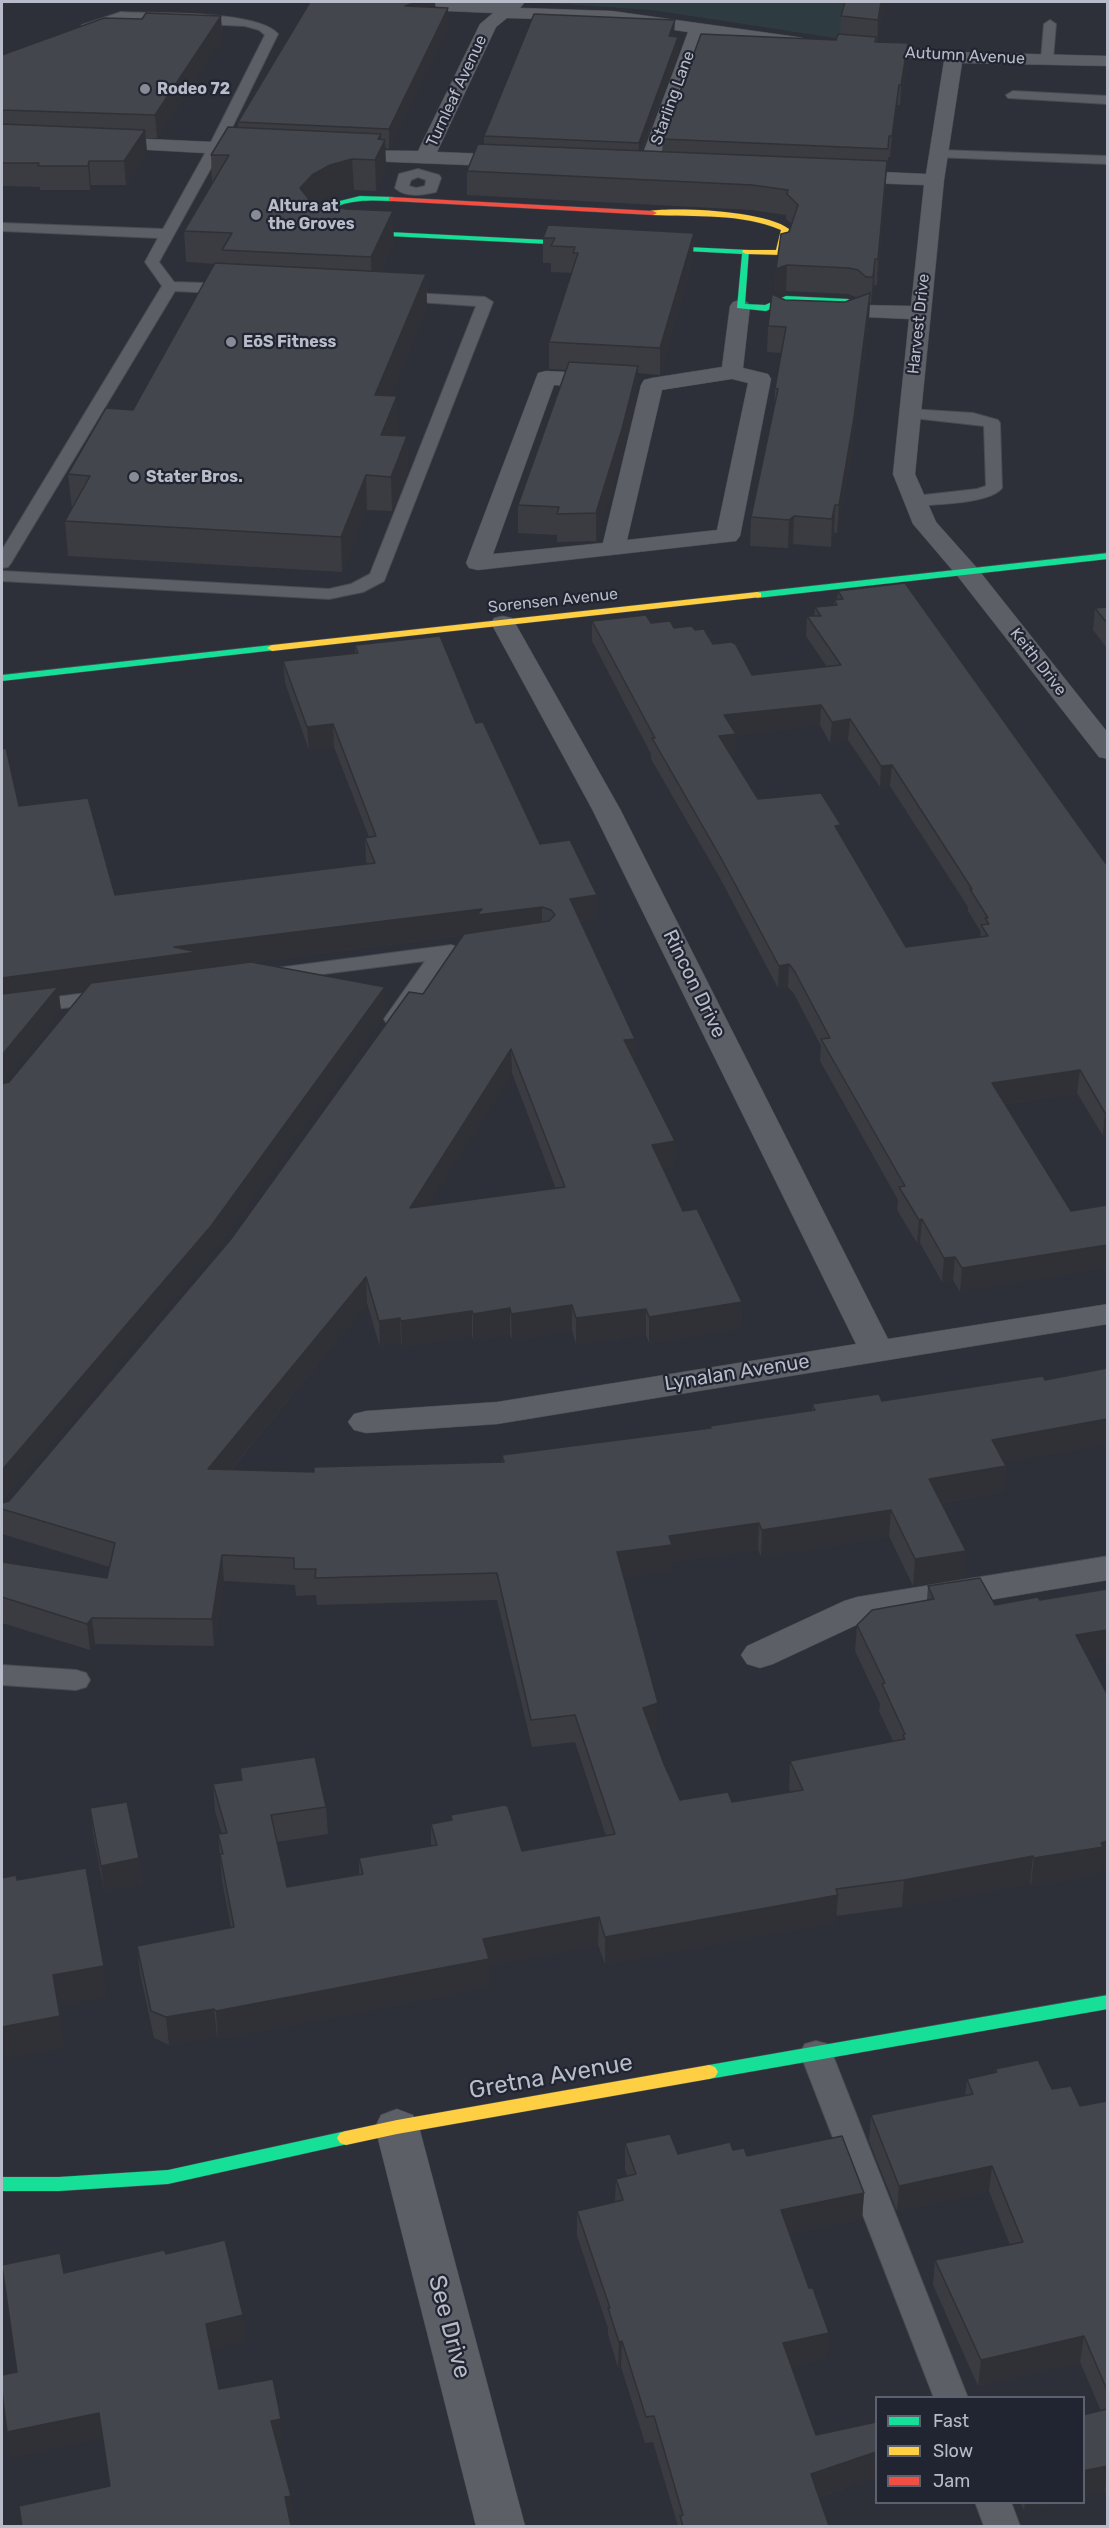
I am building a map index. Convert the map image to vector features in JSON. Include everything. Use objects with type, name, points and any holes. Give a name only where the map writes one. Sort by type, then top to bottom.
[{"type":"street","points":[[354,2],[509,7],[612,16],[818,44]]},
{"type":"street","name":"Turnleaf Avenue","points":[[422,166],[489,24],[509,7]]},
{"type":"street","name":"Starling Lane","points":[[648,167],[698,28]]},
{"type":"street","name":"Autumn Avenue","points":[[841,47],[954,57],[1107,61]]},
{"type":"street","name":"Harvest Drive","points":[[954,57],[934,180],[904,474],[925,524],[968,573]]},
{"type":"street","points":[[81,142],[274,151]]},
{"type":"street","points":[[320,153],[422,166],[531,162]]},
{"type":"street","points":[[624,166],[672,168]]},
{"type":"street","points":[[827,175],[934,180]]},
{"type":"street","points":[[606,245],[348,232],[320,227],[314,219],[320,209],[331,202],[416,196],[752,218],[772,222],[785,229],[779,253],[629,246]]},
{"type":"street","points":[[732,372],[746,252]]},
{"type":"street","points":[[740,306],[766,308],[784,318],[808,309],[844,320],[861,311],[920,313]]},
{"type":"street","points":[[732,372],[760,379],[728,536],[478,563],[546,378],[652,384],[732,372]]},
{"type":"street","points":[[613,549],[652,384]]},
{"type":"street","name":"Sorensen Avenue","points":[[2,678],[1107,556]]},
{"type":"street","name":"Keith Drive","points":[[968,573],[1105,745]]},
{"type":"street","name":"Rincon Drive","points":[[503,623],[606,808],[876,1350]]},
{"type":"street","name":"Lynalan Avenue","points":[[366,1422],[497,1413],[1107,1314]]},
{"type":"street","points":[[760,1655],[857,1610],[1107,1568]]},
{"type":"street","name":"Gretna Avenue","points":[[2,2184],[59,2184],[168,2177],[397,2127],[1107,2002]]},
{"type":"street","name":"See Drive","points":[[397,2127],[501,2526]]},
{"type":"lane","points":[[77,31],[121,16],[246,22],[263,27],[272,34],[215,148],[152,262],[170,286]]},
{"type":"lane","points":[[1047,60],[1050,24]]},
{"type":"lane","points":[[1013,96],[1107,100]]},
{"type":"lane","points":[[940,154],[1107,160]]},
{"type":"lane","points":[[416,196],[431,189],[434,178],[422,166]]},
{"type":"lane","points":[[2,227],[167,234]]},
{"type":"lane","points":[[170,286],[251,290]]},
{"type":"lane","points":[[2,564],[158,310],[170,286]]},
{"type":"lane","points":[[2,576],[329,594],[357,588],[378,577],[484,302],[380,296]]},
{"type":"lane","points":[[910,414],[973,418],[992,423],[994,488],[981,494],[915,501]]},
{"type":"lane","points":[[246,978],[476,948]]},
{"type":"lane","points":[[381,1038],[442,952]]},
{"type":"lane","points":[[2,1010],[131,993]]},
{"type":"lane","points":[[62,1027],[85,999]]},
{"type":"lane","points":[[2,1676],[76,1680]]},
{"type":"lane","points":[[816,2053],[951,2396]]},
{"type":"lane","points":[[994,2504],[1002,2526]]},
{"type":"shaded area","points":[[873,2],[865,39],[835,38],[652,10],[548,3]]},
{"type":"building","points":[[310,2],[417,2],[405,6],[448,8],[389,129],[238,122]]},
{"type":"building","points":[[845,2],[881,2],[878,20],[841,16]]},
{"type":"building","points":[[146,13],[221,16],[155,115],[2,110],[2,55],[104,18],[142,19]]},
{"type":"building","points":[[534,14],[675,20],[669,36],[678,37],[639,143],[484,136]]},
{"type":"building","points":[[701,34],[836,40],[838,34],[876,37],[875,42],[908,43],[888,149],[663,139]]},
{"type":"building","points":[[2,124],[145,130],[124,161],[89,161],[88,166],[38,166],[39,163],[2,163]]},
{"type":"building","points":[[228,127],[381,134],[378,139],[385,140],[375,160],[352,159],[330,165],[312,175],[300,188],[311,202],[346,209],[393,211],[371,257],[222,250],[232,233],[184,231],[229,155],[211,155]]},
{"type":"building","points":[[478,144],[887,161],[878,259],[875,259],[873,277],[866,277],[858,270],[849,268],[787,265],[776,269],[781,234],[789,232],[798,205],[787,194],[788,190],[752,185],[467,171]]},
{"type":"building","points":[[548,225],[694,233],[660,348],[549,342],[578,253],[573,253],[575,247],[551,246],[555,238],[543,238]]},
{"type":"building","points":[[215,263],[426,274],[375,395],[397,396],[381,435],[407,436],[391,477],[366,475],[341,537],[65,521],[90,476],[68,474],[106,408],[133,410]]},
{"type":"building","points":[[870,293],[854,418],[839,505],[835,505],[832,519],[794,516],[789,520],[751,517],[778,389],[775,388],[786,327],[768,326],[772,294],[785,300],[845,302]]},
{"type":"building","points":[[569,362],[638,366],[622,429],[596,513],[557,514],[559,507],[518,505]]},
{"type":"building","points":[[905,583],[1107,865],[1107,1112],[1105,1113],[1080,1070],[992,1083],[1071,1211],[1107,1205],[1107,1245],[962,1268],[955,1257],[944,1258],[922,1219],[919,1220],[899,1187],[905,1186],[821,1039],[830,1038],[795,972],[789,964],[779,966],[721,858],[652,738],[655,738],[592,621],[646,615],[651,623],[670,621],[674,628],[692,626],[695,630],[704,629],[713,644],[732,642],[736,645],[752,675],[841,665],[807,616],[821,616],[815,607],[837,605],[834,600],[843,599],[838,591]],"holes":[[[821,705],[832,722],[850,719],[881,766],[892,765],[972,889],[970,889],[988,918],[985,918],[989,924],[981,925],[988,936],[906,947],[835,826],[841,825],[821,793],[758,799],[719,736],[736,734],[724,715]]]},
{"type":"building","points":[[1107,607],[1107,623],[1095,608]]},
{"type":"building","points":[[440,636],[476,723],[483,722],[540,844],[570,840],[597,895],[570,899],[635,1039],[624,1040],[675,1141],[652,1145],[683,1211],[697,1209],[742,1302],[649,1317],[646,1309],[576,1318],[572,1305],[511,1314],[510,1308],[473,1314],[472,1311],[401,1321],[400,1318],[379,1321],[366,1277],[208,1469],[314,1472],[314,1467],[504,1462],[502,1455],[711,1428],[710,1426],[815,1410],[812,1404],[879,1394],[882,1401],[1043,1376],[1045,1380],[1107,1368],[1107,1419],[992,1440],[1006,1466],[929,1479],[966,1551],[915,1559],[891,1510],[762,1530],[759,1523],[669,1536],[672,1545],[617,1552],[658,1703],[643,1708],[680,1800],[728,1792],[732,1802],[803,1790],[790,1761],[905,1739],[903,1735],[905,1734],[882,1684],[885,1683],[857,1625],[872,1610],[934,1599],[928,1586],[980,1578],[995,1605],[1038,1597],[1040,1600],[1107,1589],[1107,1630],[1076,1635],[1107,1694],[1107,1841],[1101,1843],[1103,1847],[1034,1858],[1033,1856],[904,1880],[836,1889],[838,1895],[605,1937],[599,1917],[483,1939],[489,1959],[216,2011],[214,2009],[166,2017],[151,2011],[137,1946],[234,1927],[218,1834],[227,1833],[213,1784],[242,1780],[240,1768],[315,1757],[326,1807],[271,1815],[287,1887],[363,1874],[359,1858],[437,1845],[431,1824],[452,1820],[451,1815],[505,1805],[508,1807],[522,1851],[615,1834],[575,1715],[531,1720],[497,1573],[315,1578],[316,1569],[294,1569],[294,1558],[222,1555],[212,1619],[92,1618],[87,1624],[2,1597],[2,1562],[107,1578],[115,1543],[2,1509],[2,1503],[9,1501],[231,1239],[409,992],[423,994],[464,934],[549,921],[555,915],[551,910],[542,907],[477,915],[482,909],[174,947],[197,952],[2,978],[2,749],[6,748],[19,806],[88,798],[115,895],[375,863],[365,838],[376,836],[333,724],[307,727],[283,661],[358,653],[355,645]],"holes":[[[511,1049],[565,1187],[410,1208]]]},
{"type":"building","points":[[251,962],[385,987],[211,1226],[2,1470],[2,1084],[9,1082],[91,983]]},
{"type":"building","points":[[58,987],[2,1055],[2,994]]},
{"type":"building","points":[[127,1802],[139,1858],[101,1866],[90,1808]]},
{"type":"building","points":[[86,1868],[104,1966],[53,1975],[60,2016],[2,2027],[2,1878],[16,1875],[17,1880]]},
{"type":"building","points":[[1038,2060],[1052,2089],[1071,2086],[1080,2106],[1107,2101],[1107,2390],[1084,2336],[981,2360],[935,2260],[1023,2242],[992,2166],[899,2186],[871,2115],[973,2094],[967,2079],[997,2072],[995,2069]]},
{"type":"building","points":[[670,2134],[678,2154],[730,2142],[733,2150],[744,2148],[747,2156],[842,2136],[864,2193],[781,2210],[809,2288],[813,2288],[829,2333],[783,2343],[816,2435],[875,2422],[875,2452],[811,2474],[829,2526],[683,2526],[680,2516],[683,2515],[654,2416],[646,2417],[577,2211],[623,2200],[616,2179],[636,2174],[625,2143]]},
{"type":"building","points":[[225,2240],[243,2315],[206,2324],[219,2389],[273,2379],[281,2419],[271,2421],[291,2496],[285,2497],[291,2526],[22,2526],[19,2506],[110,2486],[99,2413],[7,2432],[2,2375],[17,2372],[2,2265],[60,2253],[64,2273],[164,2250],[166,2254]]},
{"type":"building","points":[[1107,2409],[1107,2466],[1085,2471],[1085,2414]]},
{"type":"traffic: fast","points":[[392,199],[350,199],[331,205],[314,219],[320,227],[348,232],[588,244]]},
{"type":"traffic: fast","points":[[648,247],[746,252],[740,306],[766,308],[786,299],[848,302],[861,311]]},
{"type":"traffic: fast","points":[[757,595],[1108,556]]},
{"type":"traffic: fast","points":[[2,678],[272,648]]},
{"type":"traffic: fast","points":[[709,2072],[1108,2002]]},
{"type":"traffic: fast","points":[[2,2184],[59,2184],[168,2177],[346,2138]]},
{"type":"traffic: slow","points":[[653,213],[738,216],[771,223],[785,229],[779,253],[746,252]]},
{"type":"traffic: slow","points":[[272,648],[757,595]]},
{"type":"traffic: slow","points":[[346,2138],[709,2072]]},
{"type":"traffic: jam","points":[[392,199],[653,213]]},
{"type":"place","name":"Rodeo 72","points":[[145,89]]},
{"type":"place","name":"Altura at the Groves","points":[[256,215]]},
{"type":"place","name":"EōS Fitness","points":[[231,342]]},
{"type":"place","name":"Stater Bros.","points":[[134,477]]}]
